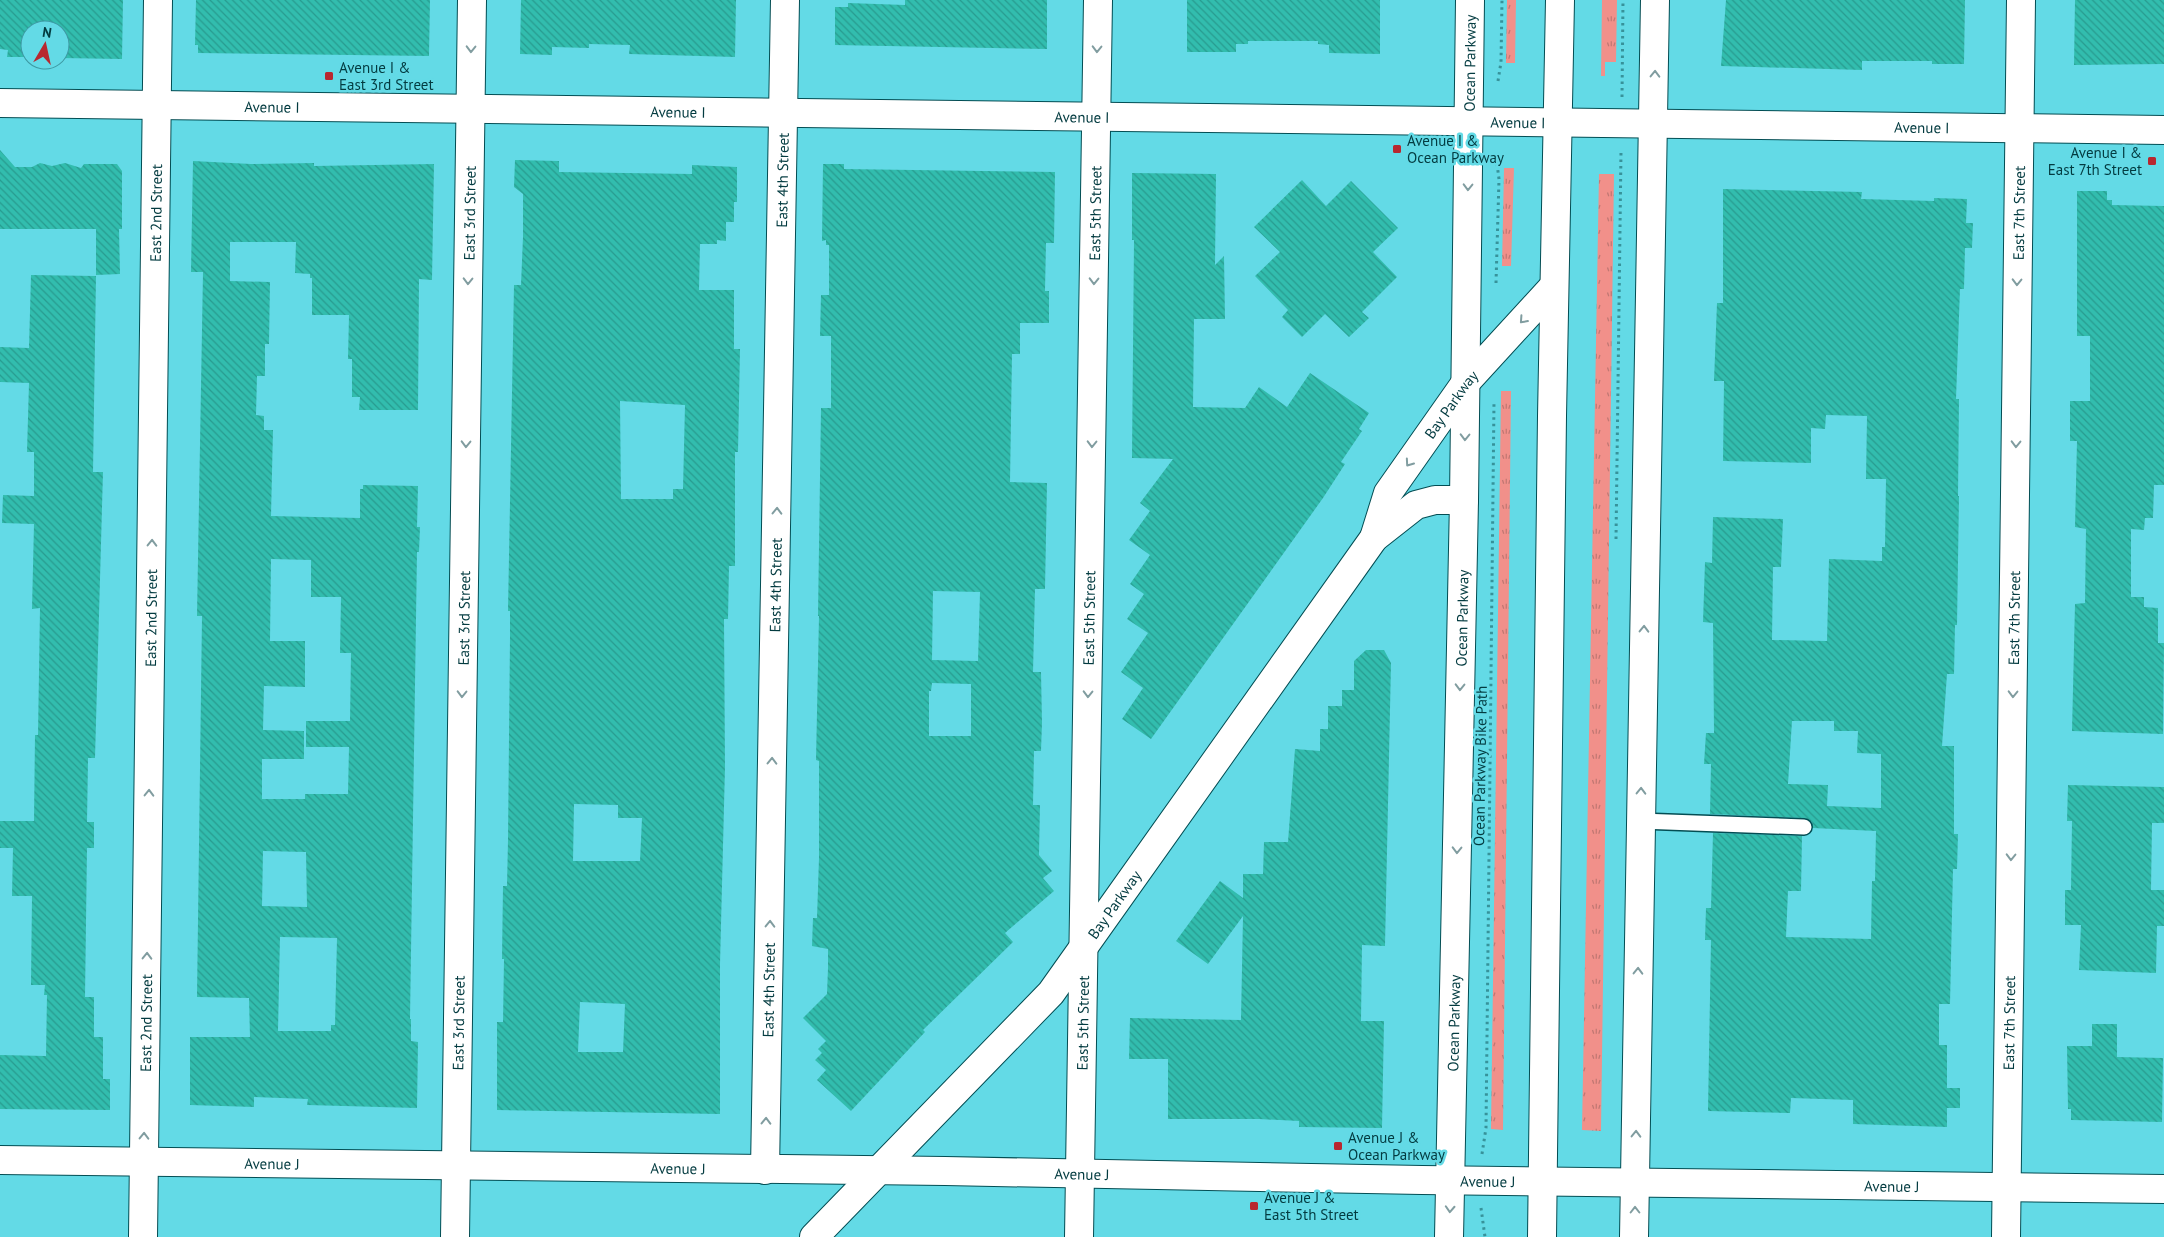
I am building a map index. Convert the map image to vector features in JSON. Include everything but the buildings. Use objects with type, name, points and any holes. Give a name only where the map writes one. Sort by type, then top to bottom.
[{"type":"street","name":"East 2nd Street","points":[[143,1237],[158,0]]},
{"type":"street","name":"East 3rd Street","points":[[455,1237],[472,0]]},
{"type":"street","name":"East 4th Street","points":[[765,1170],[785,0]]},
{"type":"street","name":"East 5th Street","points":[[1079,1237],[1098,0]]},
{"type":"street","name":"Ocean Parkway","points":[[1449,1237],[1464,500],[1470,0]]},
{"type":"street","points":[[1542,1237],[1554,286],[1560,0]]},
{"type":"street","points":[[1634,1237],[1656,0]]},
{"type":"street","name":"East 7th Street","points":[[2006,1237],[2021,0]]},
{"type":"street","name":"Avenue I","points":[[0,103],[2164,130]]},
{"type":"street","name":"Bay Parkway","points":[[1374,538],[1388,493],[1466,382],[1554,286]]},
{"type":"street","name":"Bay Parkway","points":[[814,1237],[1050,993],[1374,538],[1416,505],[1435,500],[1464,500]]},
{"type":"street","name":"Avenue J","points":[[0,1160],[880,1170],[1542,1182],[2164,1189]]},
{"type":"lane","points":[[1640,821],[1804,827]]},
{"type":"path","points":[[1497,87],[1501,62],[1502,0]]},
{"type":"path","points":[[1622,97],[1623,0]]},
{"type":"path","name":"Ocean Parkway Bike Path","points":[[1482,1152],[1486,1128],[1495,409],[1493,394]]},
{"type":"path","points":[[1481,1207],[1485,1237]]},
{"type":"green space","points":[[1507,0],[1516,0],[1515,63],[1506,63]]},
{"type":"green space","points":[[1602,0],[1617,0],[1616,62],[1605,62],[1605,76],[1601,76]]},
{"type":"green space","points":[[1504,168],[1514,168],[1511,266],[1502,266]]},
{"type":"green space","points":[[1599,174],[1614,174],[1601,1131],[1582,1130]]},
{"type":"green space","points":[[1501,391],[1511,391],[1503,1130],[1491,1129]]},
{"type":"place","name":"Avenue I & East 3rd Street","points":[[329,76]]},
{"type":"place","name":"Avenue I & Ocean Parkway","points":[[1397,149]]},
{"type":"place","name":"Avenue I & East 7th Street","points":[[2152,161]]},
{"type":"place","name":"Avenue J & Ocean Parkway","points":[[1338,1146]]},
{"type":"place","name":"Avenue J & East 5th Street","points":[[1254,1206]]}]
